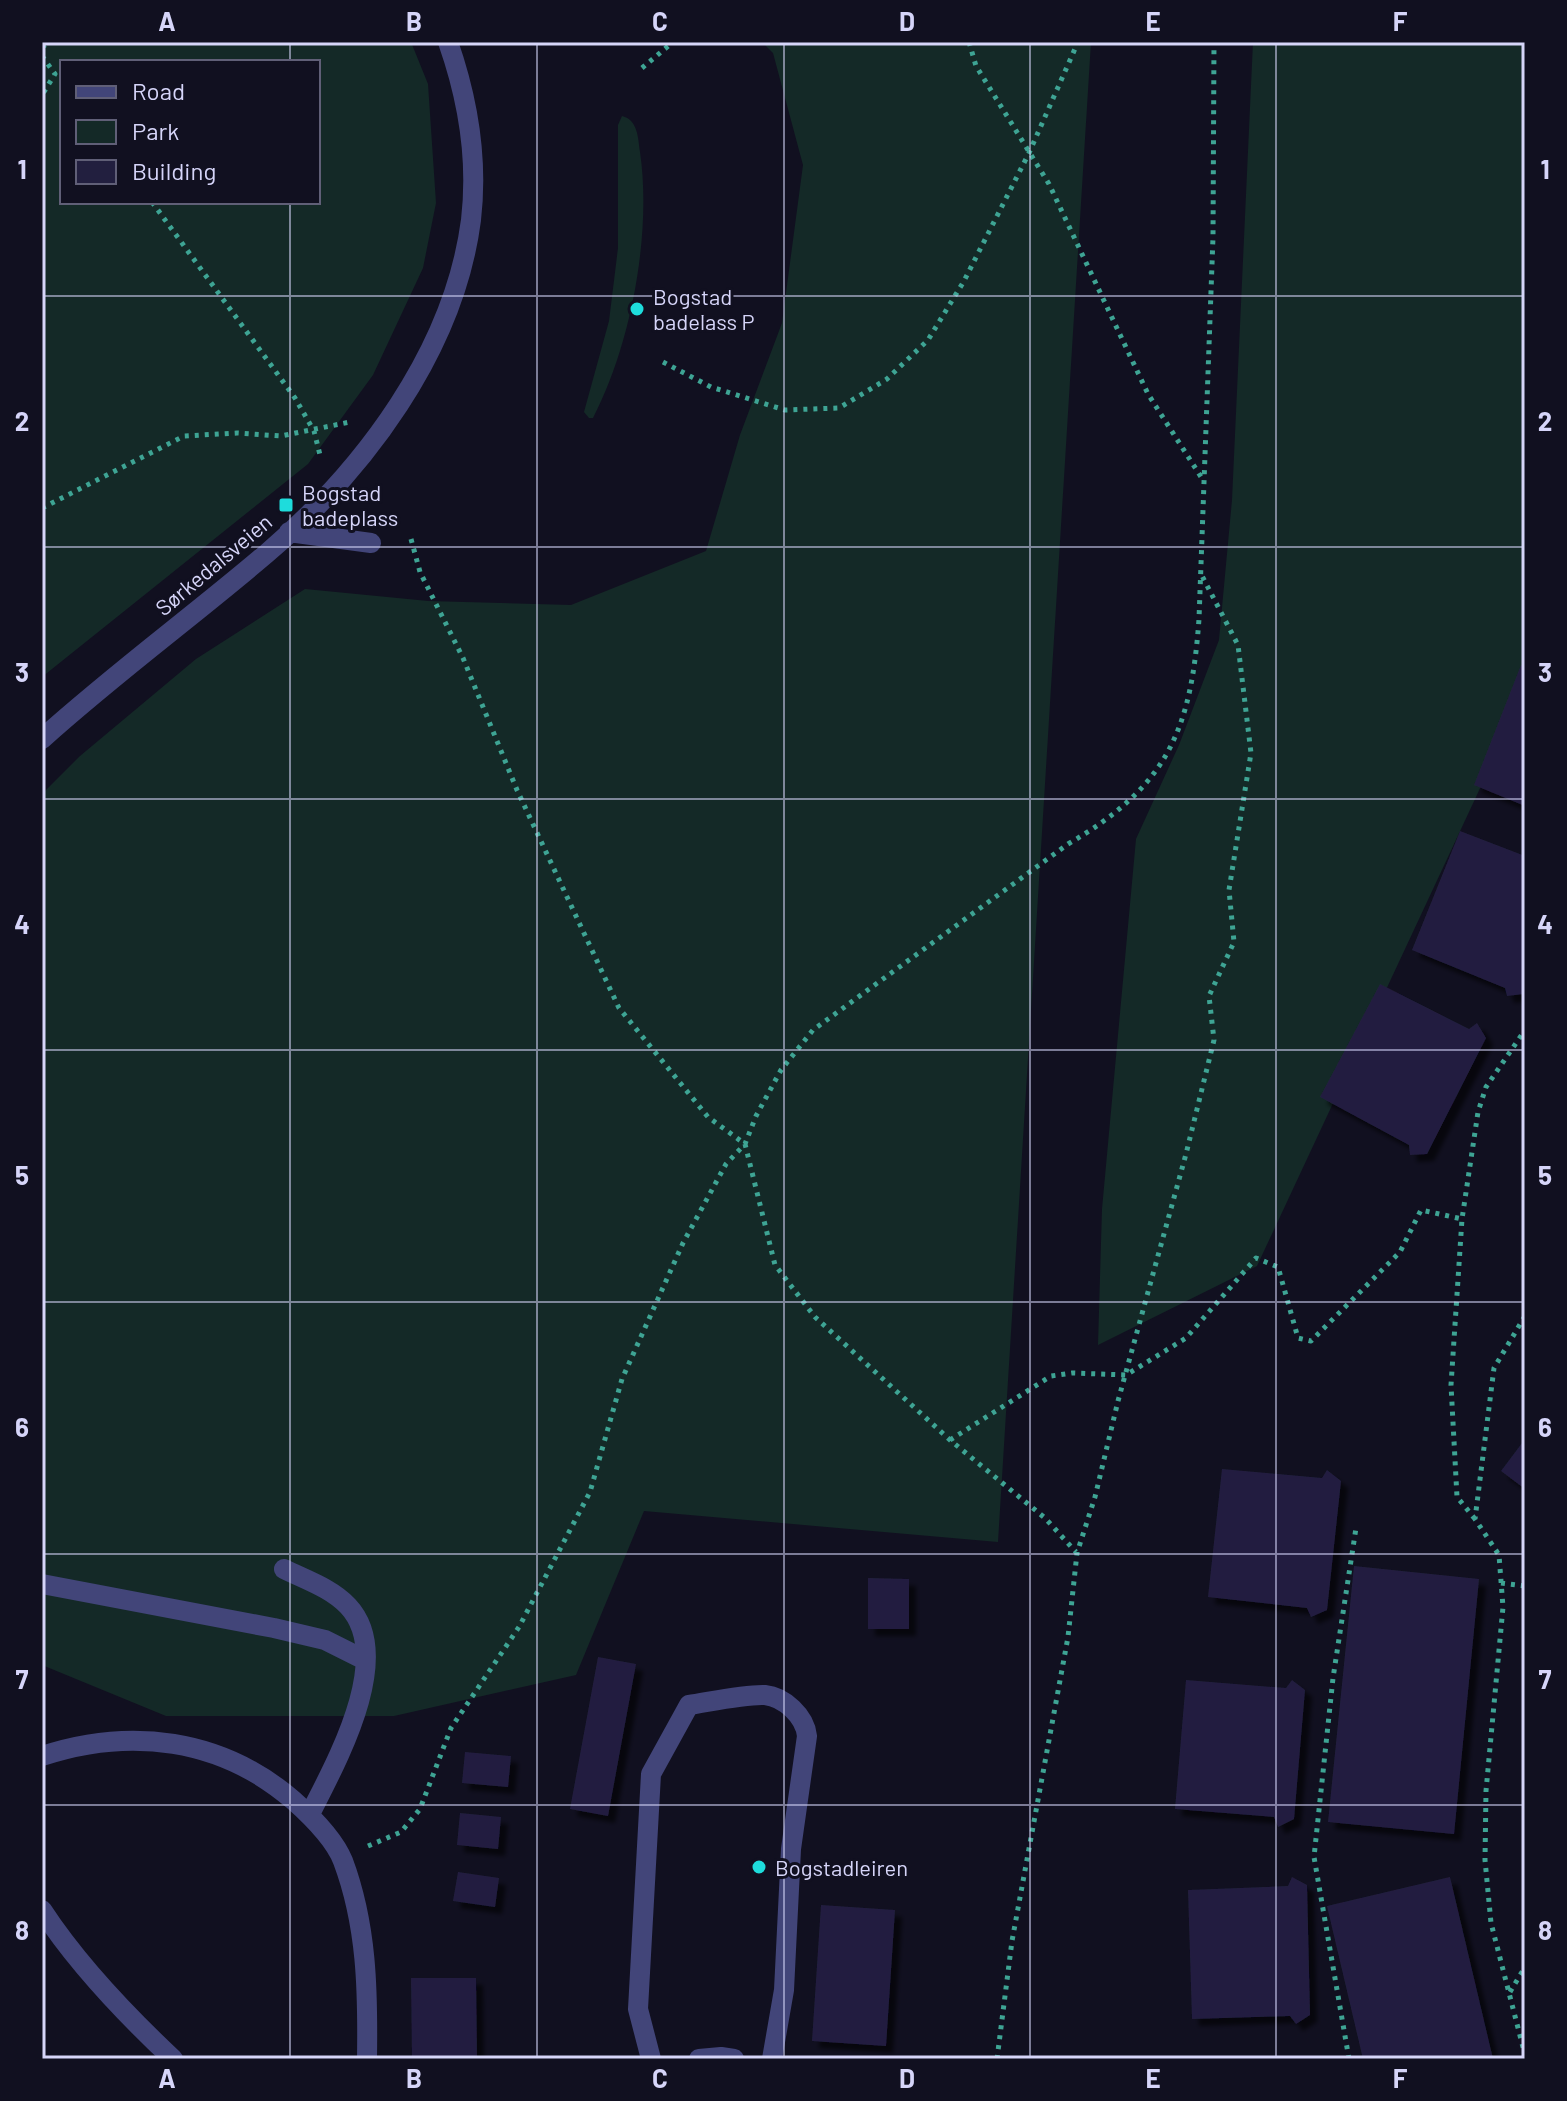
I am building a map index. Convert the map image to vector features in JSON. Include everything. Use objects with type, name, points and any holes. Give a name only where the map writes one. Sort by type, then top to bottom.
[{"type":"street","name":"Sørkedalsveien","points":[[42,739],[289,532],[374,439],[404,395],[432,344],[456,287],[471,220],[472,148],[468,116],[448,42]]},
{"type":"street","points":[[289,532],[371,543]]},
{"type":"street","points":[[284,1569],[333,1593],[350,1608],[363,1632],[365,1660],[359,1709],[310,1814]]},
{"type":"street","points":[[42,1584],[287,1631],[325,1640],[365,1660]]},
{"type":"street","points":[[651,2059],[638,2009],[651,1774],[689,1705],[766,1695],[799,1714],[805,1722],[807,1736],[791,1849],[784,1990],[772,2059]]},
{"type":"street","points":[[42,1756],[67,1748],[123,1739],[183,1743],[228,1759],[257,1774],[310,1814],[342,1858],[359,1913],[368,1983],[367,2059]]},
{"type":"street","points":[[42,1910],[64,1944],[138,2027],[173,2059]]},
{"type":"street","points":[[699,2059],[734,2059]]},
{"type":"path","points":[[42,47],[50,42]]},
{"type":"path","points":[[642,68],[673,42]]},
{"type":"path","points":[[969,42],[976,66],[1049,184],[1148,394],[1204,481]]},
{"type":"path","points":[[663,362],[711,387],[785,410],[839,408],[887,379],[928,340],[964,281],[1029,153],[1078,42]]},
{"type":"path","points":[[342,1858],[401,1832],[420,1809],[451,1728],[519,1627],[590,1492],[622,1379],[651,1309],[726,1164],[745,1144],[781,1070],[813,1030],[1129,803],[1148,782],[1170,747],[1189,698],[1196,665],[1213,237],[1214,42]]},
{"type":"path","points":[[42,56],[60,80]]},
{"type":"path","points":[[42,95],[55,74]]},
{"type":"path","points":[[153,204],[295,398],[314,431],[329,491]]},
{"type":"path","points":[[42,508],[184,436],[237,433],[281,436],[352,421]]},
{"type":"path","points":[[411,539],[420,572],[463,658],[517,790],[619,1008],[708,1117],[745,1144],[775,1265],[815,1317],[950,1440],[1045,1518],[1077,1553]]},
{"type":"path","points":[[997,2059],[1012,1941],[1068,1637],[1077,1553],[1095,1497],[1214,1040],[1209,996],[1234,942],[1229,890],[1251,753],[1238,645],[1200,572]]},
{"type":"path","points":[[1525,1030],[1486,1087],[1478,1112],[1462,1219],[1451,1385],[1457,1497],[1499,1555],[1503,1607],[1486,1791],[1485,1860],[1491,1923],[1525,2055]]},
{"type":"path","points":[[950,1440],[1051,1376],[1072,1373],[1126,1375],[1186,1338],[1256,1258],[1278,1267],[1298,1338],[1311,1341],[1400,1252],[1421,1210],[1462,1219]]},
{"type":"path","points":[[1475,1519],[1494,1368],[1525,1316]]},
{"type":"path","points":[[1349,2059],[1314,1857],[1333,1678],[1356,1528]]},
{"type":"path","points":[[1501,1583],[1525,1586]]},
{"type":"path","points":[[1510,1993],[1525,1967]]},
{"type":"green space","points":[[42,42],[411,42],[428,84],[436,203],[423,268],[373,375],[308,464],[42,677]]},
{"type":"green space","points":[[762,42],[1091,42],[998,1542],[644,1511],[576,1675],[394,1716],[166,1716],[42,1665],[42,794],[80,756],[196,659],[305,589],[428,601],[571,605],[706,551],[740,435],[782,323],[803,165],[773,53]]},
{"type":"green space","points":[[1253,42],[1525,42],[1525,692],[1257,1266],[1098,1345],[1102,1209],[1136,839],[1179,745],[1219,640],[1232,500]]},
{"type":"green space","points":[[622,116],[634,125],[639,141],[643,184],[640,253],[628,323],[618,357],[593,418],[589,418],[584,412],[609,321],[618,248],[618,125]]},
{"type":"building","points":[[1521,665],[1525,667],[1525,806],[1474,785]]},
{"type":"building","points":[[1460,831],[1525,856],[1523,994],[1507,996],[1505,988],[1412,950]]},
{"type":"building","points":[[1380,984],[1469,1029],[1477,1023],[1486,1038],[1427,1154],[1410,1155],[1409,1145],[1320,1097]]},
{"type":"building","points":[[1525,1439],[1525,1489],[1501,1471]]},
{"type":"building","points":[[1222,1469],[1322,1478],[1327,1470],[1341,1481],[1327,1610],[1311,1617],[1307,1608],[1208,1597]]},
{"type":"building","points":[[1354,1566],[1479,1579],[1454,1834],[1328,1822]]},
{"type":"building","points":[[868,1578],[909,1579],[909,1629],[868,1629]]},
{"type":"building","points":[[598,1657],[636,1664],[608,1816],[570,1809]]},
{"type":"building","points":[[1186,1680],[1286,1688],[1292,1680],[1305,1690],[1294,1819],[1278,1827],[1274,1817],[1175,1809]]},
{"type":"building","points":[[465,1752],[511,1756],[508,1787],[462,1783]]},
{"type":"building","points":[[460,1813],[501,1817],[498,1849],[457,1845]]},
{"type":"building","points":[[458,1872],[499,1878],[495,1907],[453,1901]]},
{"type":"building","points":[[1292,1877],[1307,1885],[1310,2015],[1296,2024],[1290,2016],[1192,2019],[1188,1890],[1288,1886]]},
{"type":"building","points":[[1450,1877],[1493,2059],[1363,2059],[1327,1906]]},
{"type":"building","points":[[821,1905],[895,1910],[886,2046],[812,2041]]},
{"type":"building","points":[[411,1978],[476,1978],[477,2059],[412,2059]]},
{"type":"place","name":"Bogstad badelass P","points":[[637,309]]},
{"type":"place","name":"Bogstad badeplass","points":[[286,505]]},
{"type":"place","name":"Bogstadleiren","points":[[759,1867]]}]
